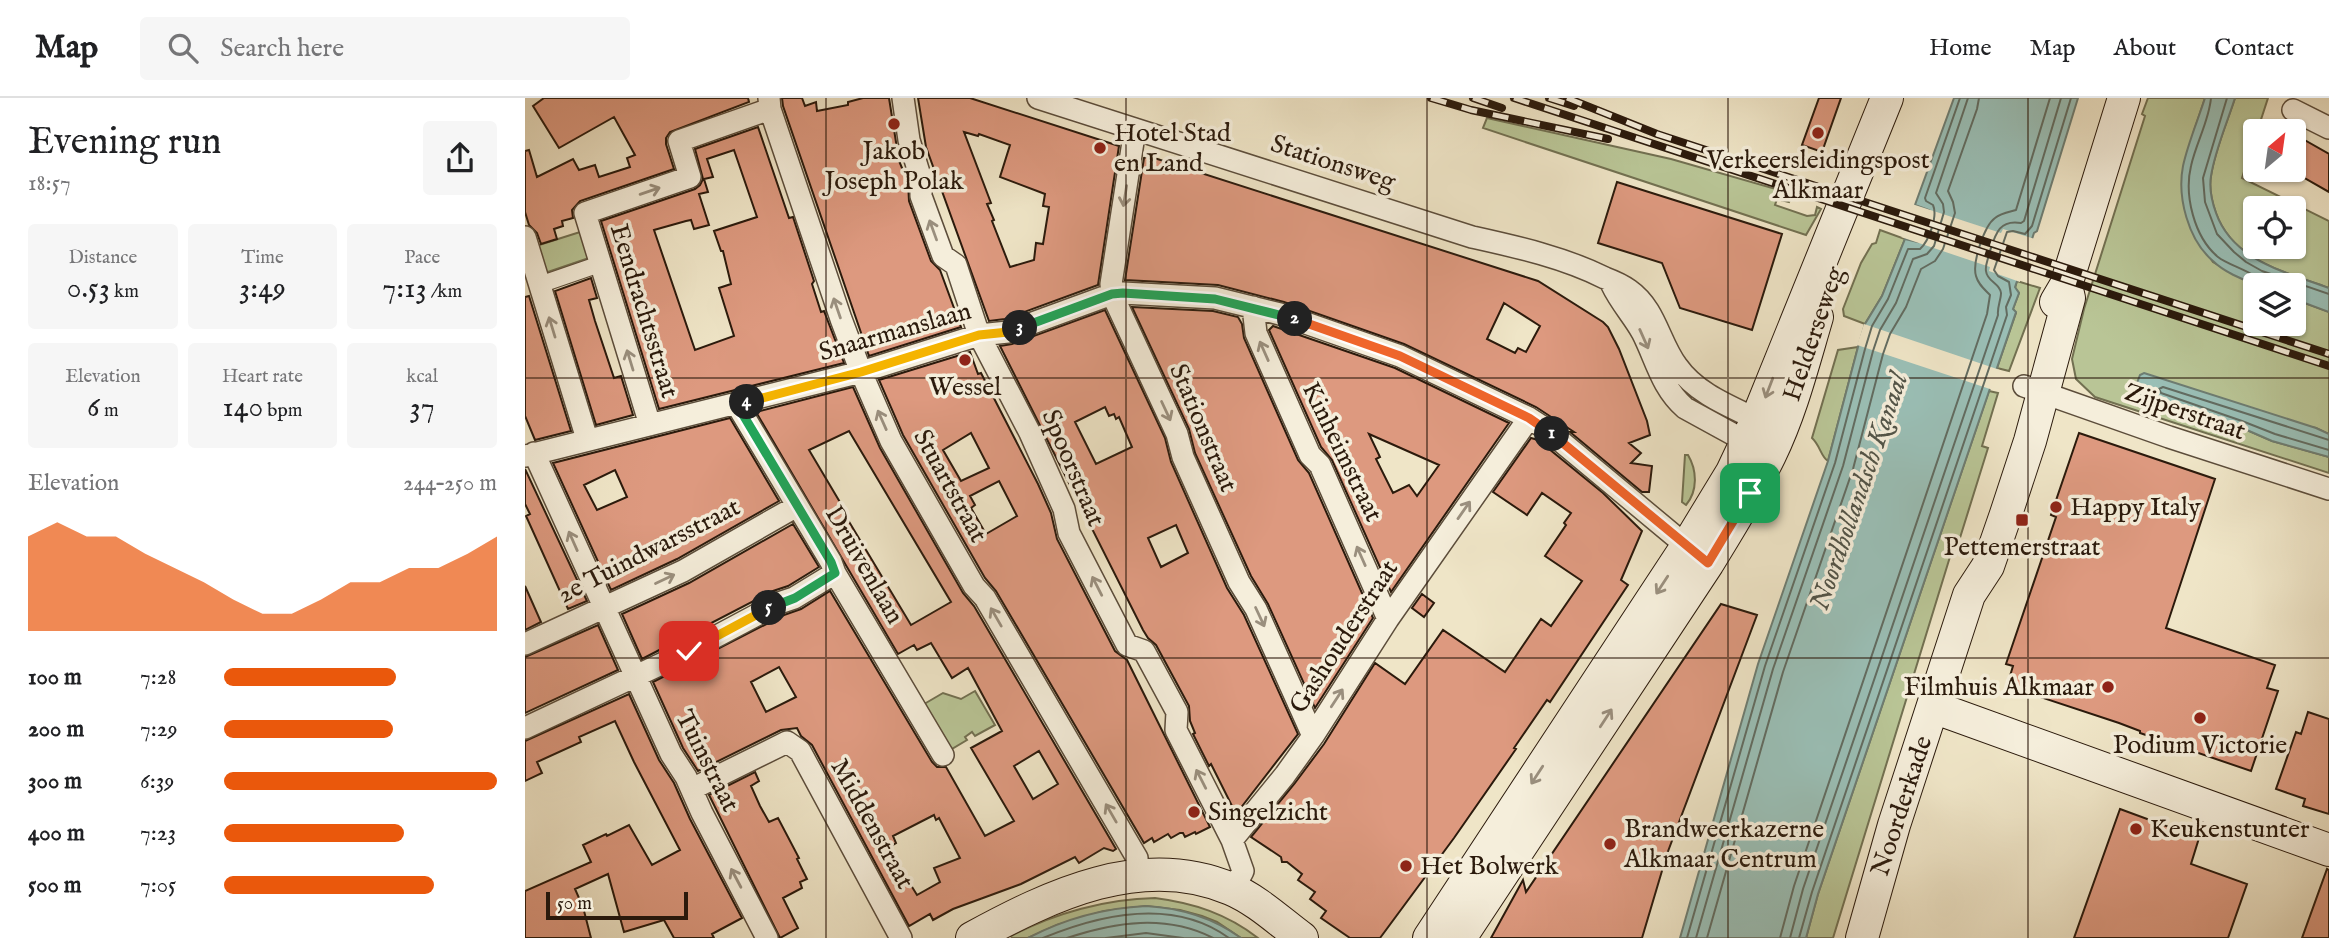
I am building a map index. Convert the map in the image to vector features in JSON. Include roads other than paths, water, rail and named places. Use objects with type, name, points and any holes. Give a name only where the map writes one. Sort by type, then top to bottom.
[{"type":"main road","name":"Helderseweg","points":[[1764,437],[1887,98]]},
{"type":"main road","name":"Helderseweg","points":[[1429,938],[1691,549],[1797,385],[1817,316],[1851,226],[1905,98]]},
{"type":"main road","name":"Noorderkade","points":[[1862,938],[1894,825],[1969,595],[1971,559],[2032,389],[2058,295],[2066,285],[2124,98]]},
{"type":"main road","name":"Helderseweg","points":[[1460,938],[1691,549]]},
{"type":"main road","points":[[1933,707],[2329,850]]},
{"type":"main road","points":[[972,938],[1028,910],[1081,889],[1138,874],[1187,875],[1233,890],[1279,926],[1302,938]]},
{"type":"street","name":"Spoorstraat","points":[[903,98],[909,140],[921,179],[921,196],[943,256],[956,265],[979,335],[1030,433],[1064,509],[1069,533],[1127,645],[1145,651],[1177,712],[1176,730],[1232,840]]},
{"type":"street","name":"Stationsweg","points":[[1038,98],[1472,237],[1571,263],[1611,280],[1613,288],[1639,326],[1655,366],[1676,400],[1685,408],[1764,437]]},
{"type":"street","name":"Eendrachtsstraat","points":[[650,425],[585,213],[690,177],[679,141],[770,104]]},
{"type":"street","name":"Stuartstraat","points":[[770,104],[841,319],[891,441],[974,586],[985,598],[1137,858],[1138,874]]},
{"type":"street","points":[[2293,110],[2329,128]]},
{"type":"street","name":"Stationstraat","points":[[1135,129],[1111,284],[1112,294],[1177,434],[1183,457],[1239,582],[1256,608],[1313,736]]},
{"type":"street","points":[[525,237],[587,439]]},
{"type":"street","points":[[539,285],[600,264]]},
{"type":"street","name":"Snaarmanslaan","points":[[530,455],[861,372],[979,335],[1008,332],[1112,294],[1215,299],[1280,314],[1400,356],[1529,418],[1546,429],[1691,549]]},
{"type":"street","name":"Kinheimstraat","points":[[1253,307],[1256,333],[1310,455],[1320,465],[1388,619]]},
{"type":"street","name":"Zijperstraat","points":[[2032,389],[2329,489]]},
{"type":"street","name":"Druivenlaan","points":[[736,403],[943,755]]},
{"type":"street","name":"Gashouderstraat","points":[[1232,840],[1313,736],[1388,619],[1529,418]]},
{"type":"street","name":"Tuinstraat","points":[[530,455],[671,754],[692,789],[768,938]]},
{"type":"street","name":"2e Tuindwarsstraat","points":[[525,644],[683,571],[797,506]]},
{"type":"street","points":[[525,729],[689,651],[779,603],[795,598],[835,573]]},
{"type":"street","name":"Middenstraat","points":[[692,789],[786,742],[800,751],[901,938]]},
{"type":"street","points":[[1232,840],[1243,871],[1233,890]]},
{"type":"water","name":"Noordhollandsch Kanaal","points":[[1954,98],[2078,98],[2037,231],[2030,245],[2011,238],[2001,270],[2019,275],[2015,287],[2019,293],[2013,309],[2016,312],[1818,894],[1806,938],[1680,938],[1758,664],[1828,461],[1865,324],[1882,296],[1905,239],[1918,242],[1929,210],[1915,205]]},
{"type":"water","points":[[2205,98],[2235,98],[2213,166],[2210,181],[2213,204],[2224,229],[2243,250],[2243,259],[2257,259],[2287,273],[2243,273],[2243,279],[2222,268],[2204,252],[2191,230],[2183,204],[2183,166]]},
{"type":"water","points":[[2306,280],[2329,288],[2329,312],[2306,303]]},
{"type":"water","points":[[2144,373],[2316,428],[2329,434],[2329,457],[2272,441],[2240,427],[2139,393],[2135,388],[2140,375]]},
{"type":"water","points":[[1146,906],[1196,915],[1219,924],[1241,938],[1028,938],[1085,916]]},
{"type":"railway","points":[[1431,98],[1471,110],[1608,139]]},
{"type":"railway","points":[[1473,98],[1502,108]]},
{"type":"railway","points":[[1514,98],[2329,366]]},
{"type":"railway","points":[[1549,98],[1574,106]]},
{"type":"railway","points":[[1567,98],[1657,134],[2329,354]]},
{"type":"place","name":"Jakob Joseph Polak","points":[[894,124]]},
{"type":"place","name":"Verkeersleidingspost Alkmaar","points":[[1818,133]]},
{"type":"place","name":"Hotel Stad en Land","points":[[1100,148]]},
{"type":"place","name":"Wessel","points":[[965,360]]},
{"type":"place","name":"Happy Italy","points":[[2056,507]]},
{"type":"place","name":"Pettemerstraat","points":[[2022,520]]},
{"type":"place","name":"Filmhuis Alkmaar","points":[[2108,687]]},
{"type":"place","name":"Podium Victorie","points":[[2200,718]]},
{"type":"place","name":"Singelzicht","points":[[1194,812]]},
{"type":"place","name":"Keukenstunter","points":[[2136,829]]},
{"type":"place","name":"Brandweerkazerne Alkmaar Centrum","points":[[1610,844]]},
{"type":"place","name":"Het Bolwerk","points":[[1406,866]]}]
